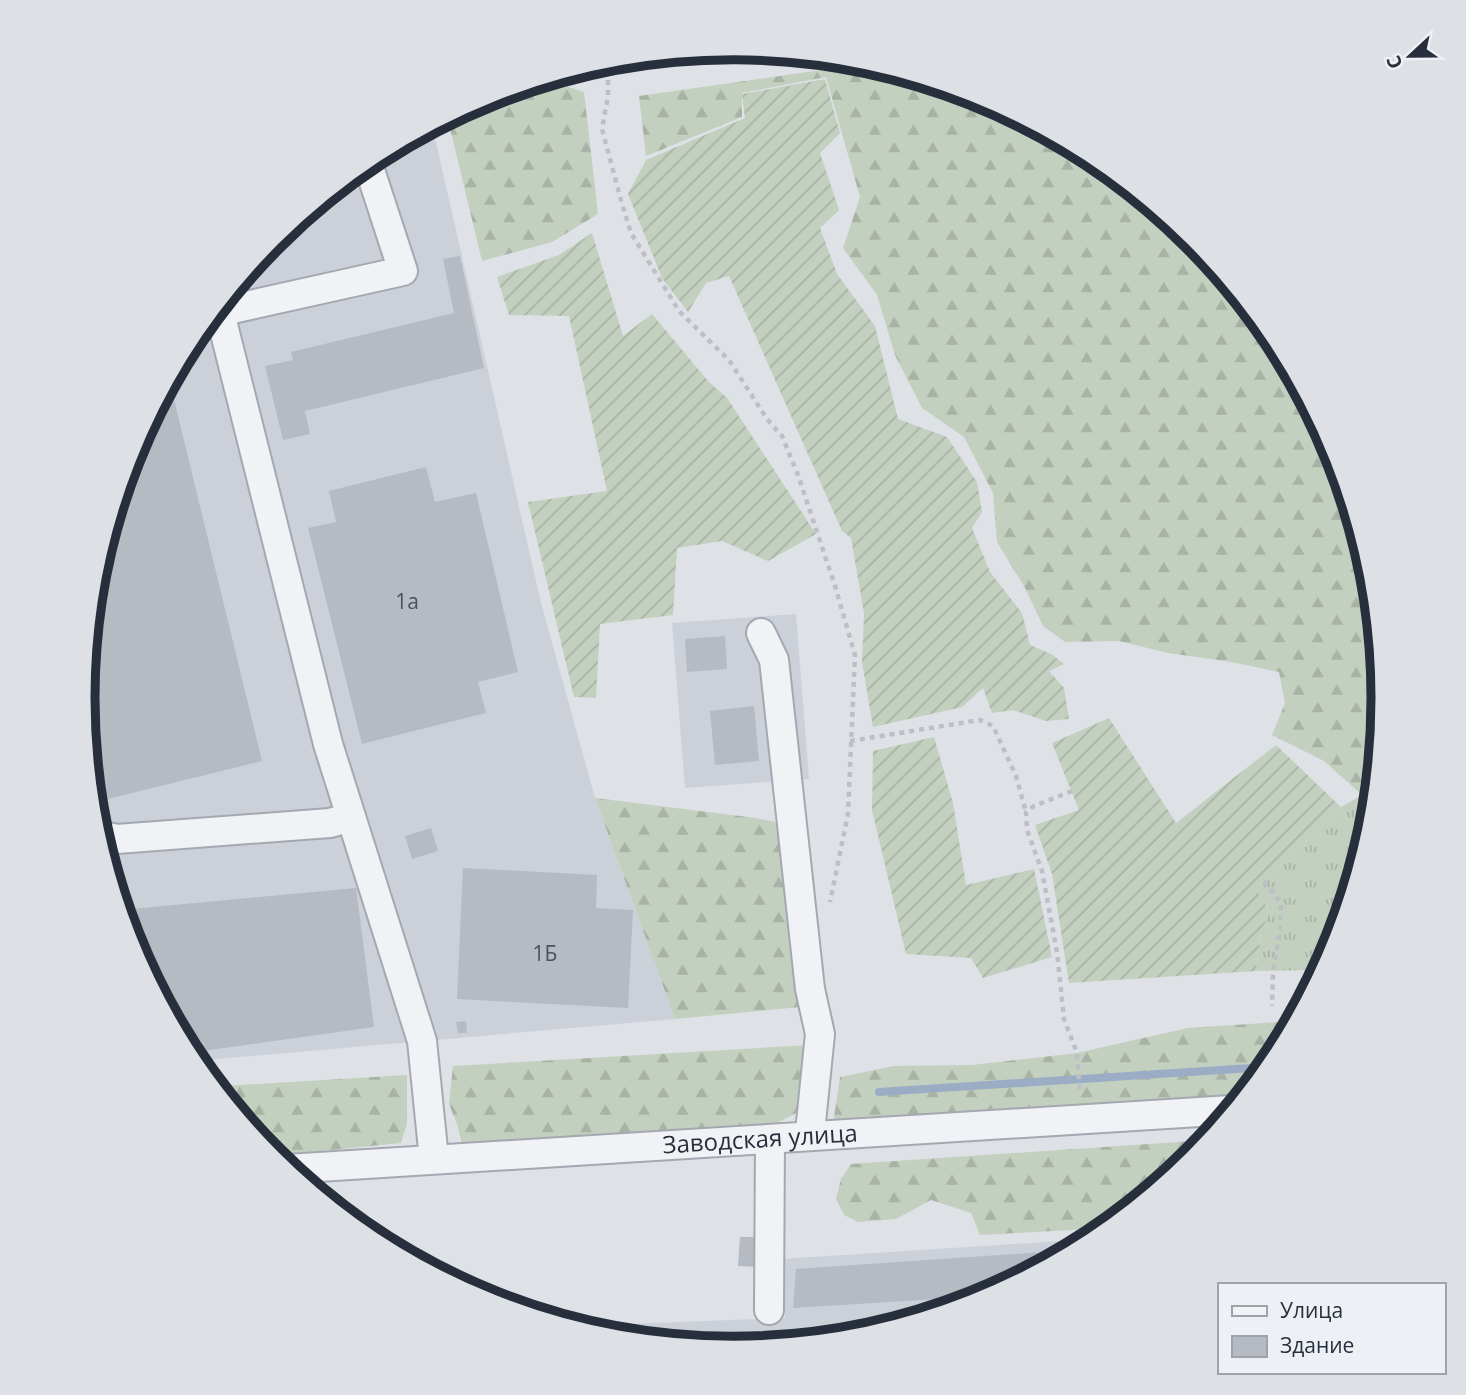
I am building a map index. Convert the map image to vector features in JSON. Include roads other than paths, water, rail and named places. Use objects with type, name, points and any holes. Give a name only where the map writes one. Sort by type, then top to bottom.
[{"type":"street","points":[[230,306],[403,271],[371,173]]},
{"type":"street","points":[[221,318],[328,744],[422,1041],[434,1159]]},
{"type":"street","points":[[761,633],[774,660],[810,989],[820,1034],[808,1136]]},
{"type":"street","points":[[111,838],[331,823],[351,817]]},
{"type":"street","name":"Заводская улица","points":[[302,1168],[1219,1111]]},
{"type":"street","points":[[769,1310],[770,1139]]},
{"type":"waterway","points":[[879,1092],[1252,1068]]}]
